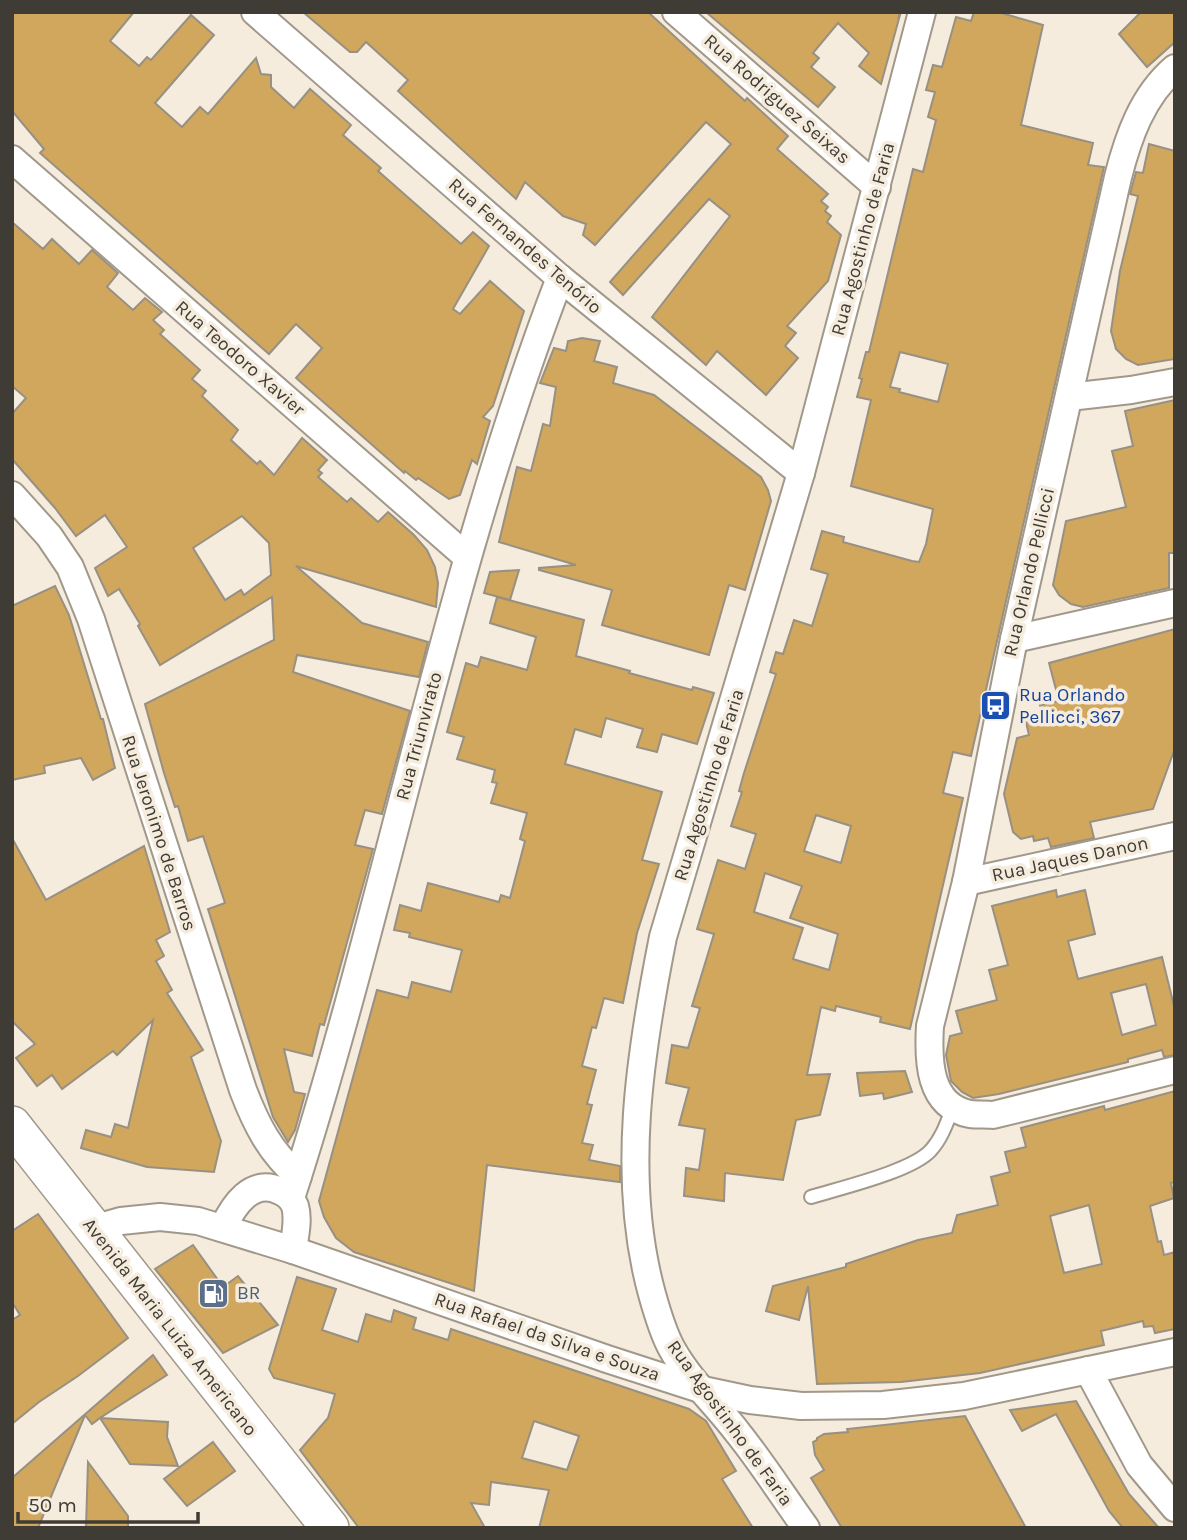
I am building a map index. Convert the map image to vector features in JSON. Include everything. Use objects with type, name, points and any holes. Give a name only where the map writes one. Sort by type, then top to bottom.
[{"type":"main road","name":"Avenida Maria Luiza Americano","points":[[16,1136],[330,1528]]},
{"type":"street","name":"Rua Fernandes Tenório","points":[[255,12],[560,278],[801,473]]},
{"type":"street","name":"Rua Rodriguez Seixas","points":[[677,12],[877,187]]},
{"type":"street","name":"Rua Agostinho de Faria","points":[[806,1528],[738,1433],[672,1349],[657,1310],[645,1266],[639,1226],[635,1159],[648,1013],[663,937],[801,473],[922,12]]},
{"type":"street","name":"Rua Orlando Pellicci","points":[[953,1107],[937,1092],[929,1068],[930,1026],[966,882],[1014,639],[1129,137],[1146,103],[1175,68]]},
{"type":"street","name":"Rua Teodoro Xavier","points":[[12,159],[467,557]]},
{"type":"street","name":"Rua Triunvirato","points":[[295,1187],[323,1098],[467,557],[515,405],[560,278]]},
{"type":"street","points":[[1069,397],[1175,382]]},
{"type":"street","name":"Rua Jeronimo de Barros","points":[[12,495],[49,536],[70,568],[91,619],[243,1090],[257,1126],[295,1187]]},
{"type":"street","points":[[1014,639],[1175,603]]},
{"type":"street","name":"Rua Jaques Danon","points":[[966,882],[1175,836]]},
{"type":"street","points":[[953,1107],[969,1114],[993,1115],[1175,1070]]},
{"type":"street","points":[[223,1228],[237,1202],[254,1190],[264,1187],[295,1187],[297,1219],[293,1250]]},
{"type":"street","name":"Rua Rafael da Silva e Souza","points":[[93,1229],[121,1221],[160,1217],[198,1221],[293,1250],[703,1390],[750,1400],[801,1406],[883,1405],[964,1396],[1175,1352]]},
{"type":"street","points":[[1088,1370],[1139,1465],[1175,1507]]},
{"type":"lane","points":[[811,1197],[912,1164],[930,1152],[941,1138],[953,1107]]},
{"type":"building","points":[[12,12],[134,12],[110,41],[139,66],[147,57],[151,60],[191,15],[214,35],[155,103],[182,127],[200,107],[208,114],[256,58],[261,74],[271,75],[271,87],[294,108],[310,89],[351,125],[343,135],[381,168],[378,171],[461,244],[473,232],[489,246],[453,309],[460,314],[490,281],[524,311],[493,406],[483,417],[490,421],[477,464],[472,460],[460,495],[449,499],[418,478],[416,480],[405,471],[404,473],[296,378],[322,348],[296,324],[269,354],[40,153],[44,149],[12,111]]},
{"type":"building","points":[[303,12],[648,12],[745,101],[747,98],[788,136],[777,149],[828,194],[821,201],[828,207],[825,211],[831,216],[827,222],[841,235],[828,281],[787,326],[796,333],[785,346],[798,358],[766,395],[717,351],[706,365],[652,317],[730,216],[709,199],[623,295],[610,282],[731,144],[706,122],[595,245],[583,235],[586,224],[563,216],[525,182],[516,199],[398,91],[408,80],[366,42],[357,52],[350,52]]},
{"type":"building","points":[[706,12],[900,12],[900,15],[881,84],[859,66],[869,53],[838,23],[813,53],[819,58],[811,67],[835,87],[818,107]]},
{"type":"building","points":[[974,12],[998,12],[1043,25],[1021,125],[1093,143],[1088,165],[1104,167],[971,756],[953,752],[943,793],[963,798],[910,1029],[880,1022],[881,1017],[836,1006],[835,1011],[821,1007],[807,1075],[830,1074],[820,1115],[796,1120],[783,1180],[725,1173],[724,1201],[684,1196],[686,1168],[699,1170],[705,1129],[679,1125],[689,1088],[666,1083],[672,1045],[688,1048],[700,1008],[692,1006],[714,934],[697,929],[718,860],[745,869],[756,834],[731,826],[742,792],[739,791],[744,773],[776,674],[770,672],[776,652],[783,654],[794,620],[812,626],[828,574],[811,569],[822,531],[844,537],[843,542],[919,562],[926,544],[933,509],[851,486],[871,400],[857,397],[862,379],[859,378],[866,352],[869,352],[913,169],[923,172],[936,120],[928,117],[935,92],[926,90],[933,65],[942,67],[956,17],[971,21]],"holes":[[[900,352],[948,364],[938,402],[890,387]],[[816,815],[851,826],[841,863],[804,851]],[[765,873],[802,886],[790,918],[838,934],[829,970],[793,959],[803,928],[754,912]]]},
{"type":"building","points":[[1141,12],[1175,12],[1175,42],[1147,67],[1119,34]]},
{"type":"building","points":[[1149,144],[1175,151],[1175,359],[1138,365],[1126,359],[1116,349],[1111,331],[1120,271],[1138,196],[1130,194],[1136,172],[1143,173]]},
{"type":"building","points":[[12,222],[43,249],[52,239],[79,264],[92,250],[118,273],[107,287],[133,310],[145,298],[162,312],[153,320],[164,330],[160,334],[200,370],[192,379],[206,391],[202,396],[238,430],[231,440],[257,464],[260,461],[274,475],[302,438],[327,460],[318,470],[322,473],[318,477],[347,502],[351,498],[378,522],[388,512],[427,550],[435,567],[438,583],[436,607],[296,566],[362,623],[428,642],[419,677],[297,655],[293,672],[410,711],[382,814],[365,810],[355,845],[373,849],[324,1025],[320,1024],[312,1056],[284,1049],[294,1092],[305,1094],[295,1130],[288,1142],[273,1117],[208,909],[225,903],[203,836],[188,841],[178,806],[175,807],[164,773],[145,704],[274,640],[272,597],[160,665],[119,589],[108,596],[95,568],[127,547],[105,515],[76,536],[12,459],[12,414],[26,398],[12,386]],"holes":[[[242,516],[269,543],[271,575],[244,595],[241,590],[225,600],[193,548]]]},
{"type":"building","points":[[582,338],[600,341],[594,361],[617,367],[613,383],[654,395],[761,477],[768,490],[771,501],[745,590],[729,585],[709,655],[602,625],[612,590],[539,570],[576,565],[499,542],[517,467],[531,471],[543,424],[550,426],[556,387],[540,383],[554,348],[566,351],[568,341]]},
{"type":"building","points":[[1175,400],[1175,553],[1169,553],[1169,588],[1083,607],[1071,604],[1059,595],[1053,585],[1066,521],[1126,507],[1112,451],[1133,446],[1125,411]]},
{"type":"building","points":[[519,570],[510,600],[484,593],[490,572]]},
{"type":"building","points":[[55,586],[69,615],[103,719],[115,768],[93,780],[81,758],[44,766],[45,773],[12,780],[12,606]]},
{"type":"building","points":[[497,597],[584,620],[576,656],[692,690],[693,687],[714,693],[697,744],[662,734],[657,752],[637,747],[643,729],[606,718],[601,737],[575,729],[565,764],[662,792],[642,860],[659,864],[637,933],[623,1003],[604,998],[596,1028],[592,1027],[582,1066],[596,1070],[587,1104],[592,1105],[582,1143],[593,1145],[589,1160],[620,1166],[620,1182],[487,1165],[474,1291],[354,1252],[336,1238],[324,1217],[319,1201],[377,990],[408,998],[412,982],[451,992],[462,950],[409,937],[410,933],[394,930],[400,905],[421,911],[428,883],[499,902],[501,895],[510,898],[525,841],[520,839],[527,813],[491,803],[497,783],[492,782],[495,770],[457,759],[464,737],[447,732],[466,663],[478,667],[481,657],[527,670],[536,637],[490,623]]},
{"type":"building","points":[[1175,629],[1175,748],[1153,809],[1090,822],[1094,838],[1090,839],[1051,847],[1048,838],[1034,841],[1033,836],[1021,839],[1013,832],[1004,794],[1017,738],[1029,735],[1025,718],[1042,714],[1040,705],[1059,701],[1049,663]]},
{"type":"building","points":[[12,838],[46,900],[144,846],[170,932],[156,940],[164,956],[156,961],[172,990],[167,993],[203,1050],[191,1057],[221,1141],[214,1172],[147,1167],[81,1148],[86,1130],[111,1137],[115,1124],[128,1128],[153,1020],[117,1055],[113,1051],[62,1089],[52,1075],[37,1086],[16,1058],[35,1044],[12,1021]]},
{"type":"building","points":[[1056,890],[1057,897],[1085,890],[1095,934],[1068,941],[1078,979],[1162,957],[1175,1010],[1175,1055],[1164,1057],[1162,1050],[1128,1059],[1128,1062],[999,1094],[973,1098],[962,1092],[951,1081],[946,1055],[950,1036],[962,1033],[956,1011],[997,1000],[989,970],[1008,965],[992,906]],"holes":[[[1146,984],[1156,1025],[1122,1035],[1111,993]]]},
{"type":"building","points":[[905,1071],[912,1092],[884,1099],[883,1093],[860,1096],[857,1073]]},
{"type":"building","points":[[1175,1091],[1175,1182],[1171,1183],[1174,1198],[1150,1206],[1158,1242],[1161,1241],[1164,1255],[1175,1252],[1175,1329],[1155,1333],[1153,1326],[1144,1327],[1143,1321],[1101,1331],[1104,1345],[980,1373],[901,1382],[817,1384],[808,1286],[799,1320],[766,1311],[773,1286],[846,1267],[846,1264],[918,1240],[952,1233],[957,1215],[998,1205],[991,1177],[1010,1172],[1005,1152],[1026,1147],[1021,1128],[1104,1106],[1105,1110]],"holes":[[[1089,1205],[1102,1264],[1064,1273],[1050,1216]]]},
{"type":"building","points":[[38,1214],[128,1338],[12,1424],[12,1320],[20,1315],[12,1302],[12,1231]]},
{"type":"building","name":"BR","points":[[193,1245],[223,1287],[238,1276],[278,1325],[223,1353],[155,1269]]},
{"type":"building","points":[[297,1277],[336,1289],[322,1330],[358,1342],[366,1314],[391,1322],[394,1310],[416,1318],[413,1329],[448,1340],[451,1329],[689,1409],[706,1421],[736,1471],[722,1479],[753,1528],[539,1528],[549,1490],[491,1482],[489,1505],[471,1503],[485,1528],[359,1528],[300,1450],[328,1418],[335,1394],[274,1378],[269,1369]],"holes":[[[534,1421],[579,1436],[567,1470],[522,1458]]]},
{"type":"building","points":[[153,1355],[167,1375],[92,1424],[85,1415],[38,1528],[12,1528],[12,1478]]},
{"type":"building","points":[[1076,1401],[1129,1494],[1159,1528],[1123,1528],[1109,1511],[1056,1414],[1022,1431],[1010,1410]]},
{"type":"building","points":[[965,1416],[1026,1528],[842,1528],[811,1478],[824,1470],[815,1455],[813,1442],[817,1438],[824,1434],[848,1432],[847,1429]]},
{"type":"building","points":[[100,1418],[168,1422],[167,1437],[178,1466],[130,1464]]},
{"type":"building","points":[[213,1442],[235,1471],[187,1506],[164,1479]]},
{"type":"building","points":[[88,1462],[128,1516],[128,1528],[86,1528]]},
{"type":"place","name":"Rua Orlando Pellicci, 367","points":[[996,706]]},
{"type":"place","name":"BR","points":[[214,1293]]}]
